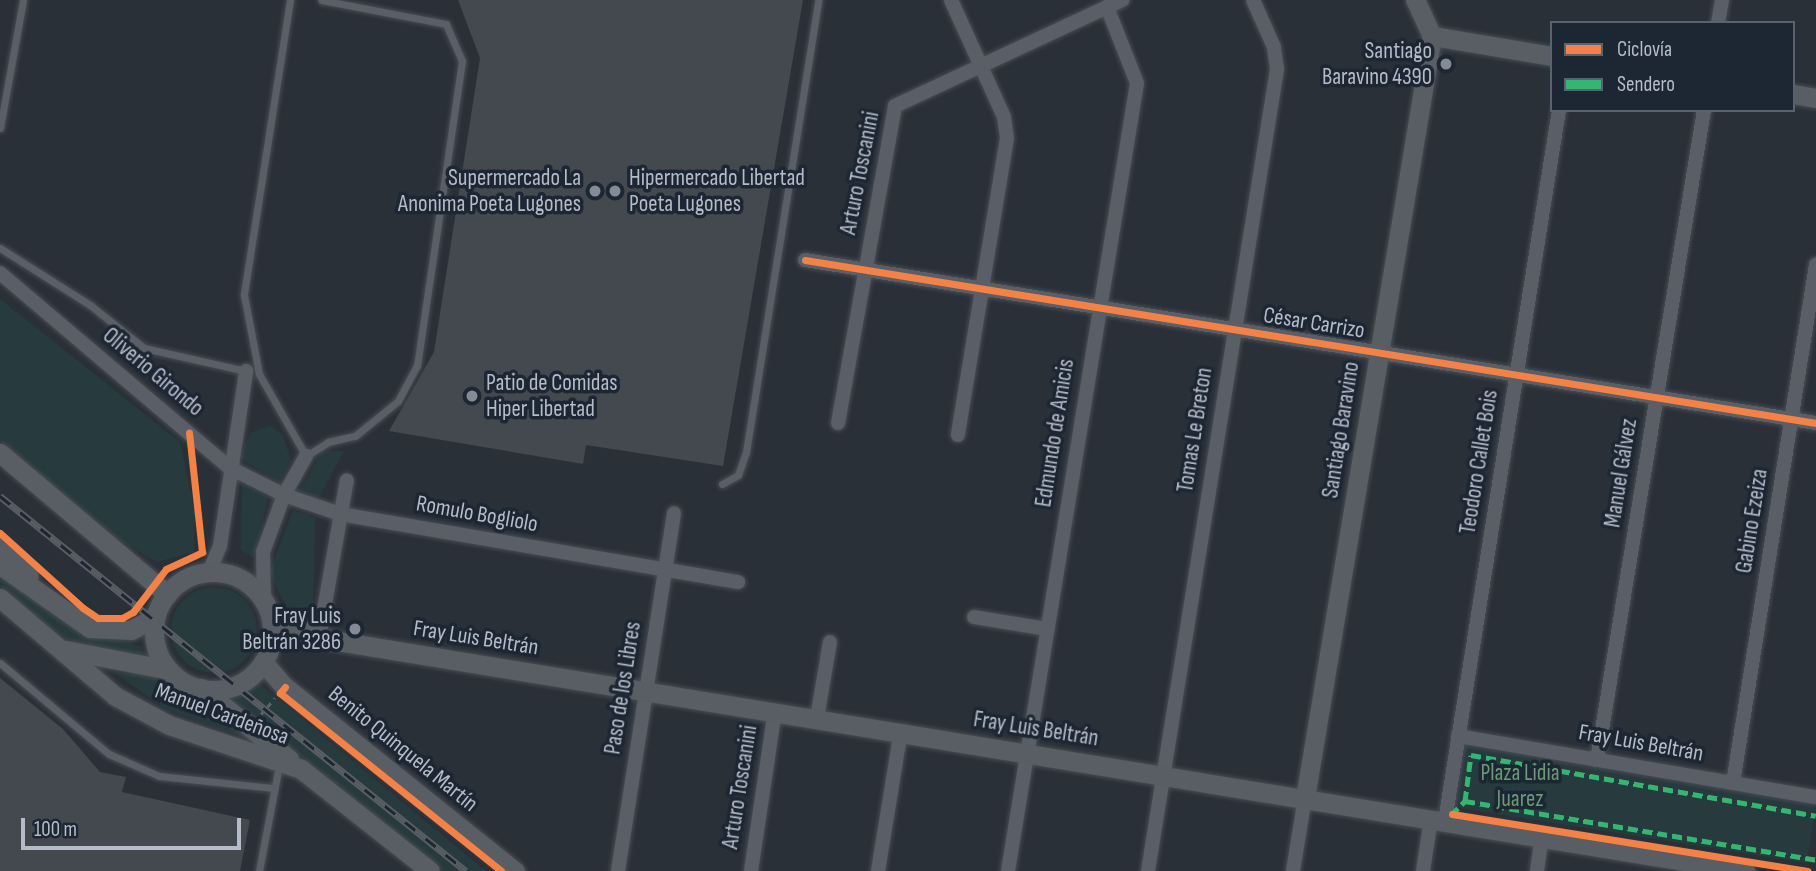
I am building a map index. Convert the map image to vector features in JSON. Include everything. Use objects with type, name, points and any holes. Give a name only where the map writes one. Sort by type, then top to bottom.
[{"type":"main road","points":[[1415,0],[1432,36],[1550,56]]},
{"type":"main road","name":"Santiago Baravino","points":[[1305,799],[1432,36]]},
{"type":"main road","points":[[1795,94],[1816,98]]},
{"type":"main road","points":[[0,453],[167,594]]},
{"type":"main road","points":[[0,545],[64,613]]},
{"type":"main road","points":[[0,565],[64,613],[90,628],[111,631],[135,629],[154,618],[167,594],[187,578],[209,572],[240,578],[267,608],[319,639]]},
{"type":"main road","name":"Manuel Cardeñosa","points":[[0,598],[132,706],[192,733],[301,769],[430,871]]},
{"type":"main road","points":[[266,656],[267,608]]},
{"type":"main road","points":[[154,618],[156,649],[169,670]]},
{"type":"main road","points":[[201,688],[235,686],[266,656],[319,639]]},
{"type":"main road","name":"Fray Luis Beltrán","points":[[319,639],[646,689],[1542,837],[1661,864],[1745,871]]},
{"type":"main road","points":[[58,647],[101,660],[169,670],[201,688],[301,769]]},
{"type":"main road","name":"Benito Quinquela Martín","points":[[266,656],[285,687],[515,871]]},
{"type":"street","points":[[951,0],[1004,117],[1007,138],[958,435]]},
{"type":"street","points":[[979,64],[1122,0]]},
{"type":"street","name":"Tomas Le Breton","points":[[1148,871],[1233,329],[1277,69],[1274,47],[1253,0]]},
{"type":"street","points":[[1718,21],[1722,0]]},
{"type":"street","name":"Edmundo de Amicis","points":[[1008,871],[1137,83],[1107,7]]},
{"type":"street","name":"Arturo Toscanini","points":[[838,423],[891,112],[903,100],[979,64]]},
{"type":"street","name":"Teodoro Callet Bois","points":[[1423,871],[1458,736],[1559,112]]},
{"type":"street","name":"Manuel Gálvez","points":[[1597,760],[1704,112]]},
{"type":"street","name":"César Carrizo","points":[[805,260],[1816,423]]},
{"type":"street","name":"Gabino Ezeiza","points":[[1733,783],[1816,265]]},
{"type":"street","name":"Oliverio Girondo","points":[[0,273],[230,468],[284,495]]},
{"type":"street","points":[[209,572],[220,546],[246,371]]},
{"type":"street","points":[[267,608],[261,562],[284,495],[306,456]]},
{"type":"street","points":[[319,639],[347,480]]},
{"type":"street","name":"Romulo Bogliolo","points":[[284,495],[340,514],[738,582]]},
{"type":"street","name":"Paso de los Libres","points":[[618,871],[674,513]]},
{"type":"street","points":[[974,617],[1047,629]]},
{"type":"street","points":[[817,718],[830,642]]},
{"type":"street","name":"Arturo Toscanini","points":[[751,871],[775,711]]},
{"type":"street","points":[[878,871],[901,732]]},
{"type":"street","name":"Fray Luis Beltrán","points":[[1458,736],[1816,797]]},
{"type":"street","name":"Santiago Baravino","points":[[1293,871],[1305,799]]},
{"type":"street","points":[[1537,871],[1542,837]]},
{"type":"lane","points":[[0,128],[23,0]]},
{"type":"lane","points":[[290,0],[244,295],[259,374],[306,456],[328,442],[355,436],[398,401],[417,366],[462,61],[446,24],[321,0]]},
{"type":"lane","points":[[722,484],[738,475],[746,452],[817,0]]},
{"type":"lane","points":[[0,248],[90,305],[144,348],[246,371]]},
{"type":"lane","points":[[0,663],[108,754],[159,776],[274,788]]},
{"type":"lane","points":[[259,871],[279,761]]},
{"type":"path","points":[[250,726],[280,693],[290,702]]},
{"type":"green space","points":[[0,299],[180,442],[195,513],[194,552],[157,562],[107,533],[0,441]]},
{"type":"green space","points":[[270,426],[283,435],[291,461],[279,483],[240,458],[250,433]]},
{"type":"green space","points":[[322,451],[344,451],[318,499],[299,492]]},
{"type":"green space","points":[[242,484],[268,498],[254,558],[241,550]]},
{"type":"green space","points":[[293,510],[315,518],[313,618],[288,609],[269,574]]},
{"type":"green space","points":[[0,573],[69,624],[141,647],[145,656],[102,652],[60,636],[0,587]]},
{"type":"green space","points":[[214,587],[230,591],[244,600],[253,614],[257,630],[253,646],[244,660],[230,669],[214,673],[198,669],[184,660],[175,646],[171,630],[175,614],[184,600],[198,591]]},
{"type":"green space","points":[[115,673],[151,674],[174,691],[209,701],[262,744],[167,710]]},
{"type":"green space","points":[[260,684],[486,871],[443,871],[233,701]]},
{"type":"green space","name":"Plaza Lidia Juarez","points":[[1463,745],[1816,801],[1807,863],[1453,807]]},
{"type":"building","name":"Hipermercado Libertad Poeta Lugones","points":[[458,0],[803,0],[723,466],[586,445],[583,464],[389,431],[434,352],[480,58]]},
{"type":"building","points":[[0,678],[63,729],[100,772],[126,777],[122,792],[250,820],[240,871],[0,871]]},
{"type":"railway","points":[[0,496],[466,871]]},
{"type":"marked path","points":[[1451,815],[1465,801],[1471,755],[1816,816]]},
{"type":"marked path","points":[[1465,801],[1816,860]]},
{"type":"cycle path","points":[[805,260],[1816,423]]},
{"type":"cycle path","points":[[0,533],[83,608],[98,618],[122,618],[133,612],[166,569],[202,552],[189,433]]},
{"type":"cycle path","points":[[285,687],[280,693],[501,871]]},
{"type":"cycle path","points":[[1452,814],[1807,871]]},
{"type":"place","name":"Santiago Baravino 4390","points":[[1446,64]]},
{"type":"place","name":"Supermercado La Anonima Poeta Lugones","points":[[595,191]]},
{"type":"place","name":"Hipermercado Libertad Poeta Lugones","points":[[615,191]]},
{"type":"place","name":"Patio de Comidas Hiper Libertad","points":[[472,396]]},
{"type":"place","name":"Fray Luis Beltrán 3286","points":[[355,629]]}]
